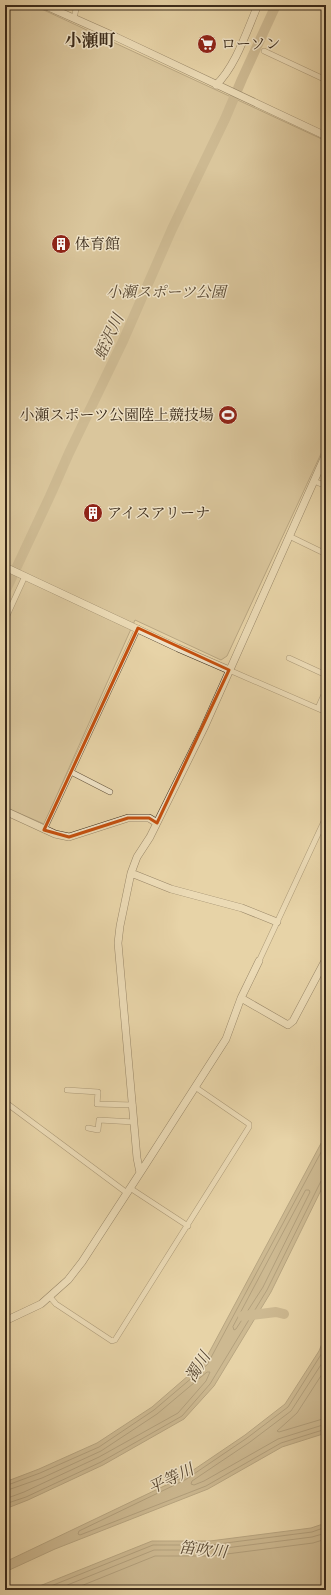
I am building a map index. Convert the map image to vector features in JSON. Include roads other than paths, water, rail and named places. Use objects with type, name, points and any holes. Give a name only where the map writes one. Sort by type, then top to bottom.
[{"type":"street","points":[[44,5],[326,136]]},
{"type":"street","points":[[74,18],[77,5]]},
{"type":"street","points":[[216,85],[224,77],[233,61],[258,5]]},
{"type":"street","points":[[264,51],[326,80]]},
{"type":"street","points":[[140,1173],[137,1158],[118,943],[131,874],[137,857],[157,823],[204,728],[326,454]]},
{"type":"street","points":[[314,481],[326,486]]},
{"type":"street","points":[[289,536],[326,554]]},
{"type":"street","points":[[7,568],[178,648],[326,712]]},
{"type":"street","points":[[5,620],[23,575]]},
{"type":"street","points":[[44,830],[138,628]]},
{"type":"street","points":[[289,658],[326,675]]},
{"type":"street","points":[[318,708],[326,690]]},
{"type":"street","points":[[71,772],[110,792]]},
{"type":"street","points":[[5,811],[44,830],[69,837],[128,818],[149,818],[157,823]]},
{"type":"street","points":[[5,1321],[41,1304],[60,1288],[75,1272],[129,1191],[226,1039],[241,998],[326,817]]},
{"type":"street","points":[[131,874],[172,889],[242,908],[277,922]]},
{"type":"street","points":[[241,998],[288,1025],[293,1021],[326,959]]},
{"type":"street","points":[[50,1297],[56,1304],[112,1341],[115,1340],[249,1127],[249,1124],[195,1087]]},
{"type":"street","points":[[67,1090],[98,1092],[98,1104],[133,1105]]},
{"type":"street","points":[[5,1102],[129,1191],[188,1226]]},
{"type":"street","points":[[88,1128],[98,1130],[99,1120],[134,1122]]},
{"type":"water","points":[[326,1134],[326,1180],[271,1292],[214,1386],[184,1419],[103,1465],[28,1500],[5,1509],[5,1482],[39,1469],[97,1443],[152,1407],[204,1362]]},
{"type":"water","points":[[326,1334],[326,1433],[282,1447],[208,1489],[55,1549],[5,1572],[5,1562],[183,1477],[245,1435],[285,1404],[319,1351]]},
{"type":"water","name":"笛吹川","points":[[326,1523],[326,1590],[34,1590],[37,1587],[152,1541],[210,1541],[311,1528]]},
{"type":"waterway","name":"蛭沢川","points":[[5,592],[69,453],[123,341],[172,229],[225,119],[276,5]]},
{"type":"waterway","points":[[243,1316],[276,1312],[284,1314]]},
{"type":"place","name":"ローソン","points":[[207,44]]},
{"type":"place","name":"体育館","points":[[61,244]]},
{"type":"place","name":"小瀬スポーツ公園陸上競技場","points":[[228,415]]},
{"type":"place","name":"アイスアリーナ","points":[[93,513]]},
{"type":"district","name":"小瀬町","points":[[90,41]]},
{"type":"park label","name":"小瀬スポーツ公園","points":[[166,292]]},
{"type":"water label","name":"濁川","points":[[198,1367]]},
{"type":"water label","name":"平等川","points":[[171,1479]]}]
